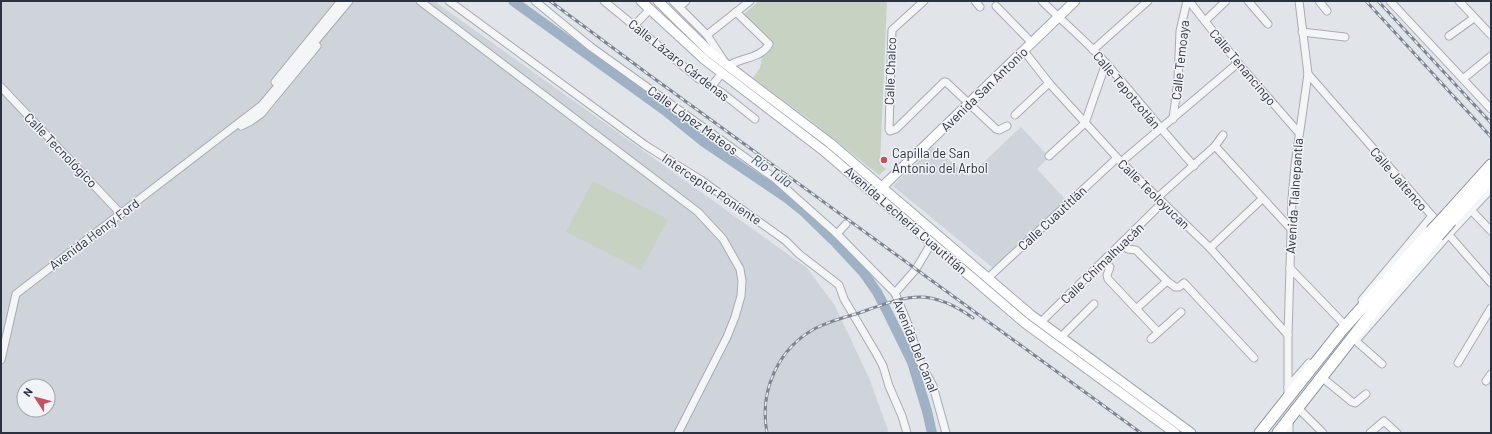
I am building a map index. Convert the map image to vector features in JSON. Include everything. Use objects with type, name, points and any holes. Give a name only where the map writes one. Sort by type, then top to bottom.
[{"type":"highway","points":[[1278,433],[1385,296],[1439,234],[1448,218],[1487,182],[1491,165]]},
{"type":"highway","points":[[1260,433],[1341,331],[1439,234]]},
{"type":"main road","name":"Avenida Lecheria Cuautitlán","points":[[641,1],[705,60],[824,151],[1025,323],[1175,433]]},
{"type":"main road","name":"Avenida Lecheria Cuautitlán","points":[[658,1],[711,53],[830,143],[1041,322],[1191,433]]},
{"type":"main road","name":"Avenida San Antonio","points":[[875,194],[1075,1]]},
{"type":"street","name":"Avenida Henry Ford","points":[[226,133],[260,100],[341,1]]},
{"type":"street","name":"Avenida Henry Ford","points":[[1,360],[16,294],[262,105],[349,1]]},
{"type":"street","name":"Avenida Henry Ford","points":[[226,133],[251,121],[261,114],[355,1]]},
{"type":"street","points":[[420,1],[698,212],[723,239],[740,269],[742,281],[741,296],[727,337],[678,433]]},
{"type":"street","name":"Interceptor Poniente","points":[[449,1],[645,145],[701,180],[786,241],[798,254],[839,285],[844,299],[883,366],[907,433]]},
{"type":"street","name":"Calle López Mateos","points":[[535,1],[592,47],[774,178],[837,234]]},
{"type":"street","name":"Calle Lázaro Cárdenas","points":[[604,1],[699,79],[755,119]]},
{"type":"street","points":[[673,1],[707,35],[727,65],[735,61],[760,54],[769,44],[736,12]]},
{"type":"street","points":[[679,7],[686,1]]},
{"type":"street","points":[[707,35],[750,1]]},
{"type":"street","name":"Calle Chalco","points":[[924,1],[892,30],[888,126],[890,131],[896,129],[944,82],[969,103]]},
{"type":"street","points":[[1042,1],[1058,17]]},
{"type":"street","points":[[1093,50],[1148,1]]},
{"type":"street","name":"Calle Tenancingo","points":[[1188,1],[1238,63],[1299,133]]},
{"type":"street","name":"Calle Temoaya","points":[[1173,119],[1178,80],[1180,31],[1188,1]]},
{"type":"street","points":[[1205,21],[1226,1]]},
{"type":"street","points":[[1248,1],[1268,24]]},
{"type":"street","name":"Avenida Tlalnepantla","points":[[1299,1],[1308,74],[1295,165],[1291,230],[1288,390],[1343,323]]},
{"type":"street","points":[[1319,1],[1326,11]]},
{"type":"street","points":[[1390,1],[1491,109]]},
{"type":"street","points":[[1459,1],[1491,35]]},
{"type":"street","points":[[996,6],[1032,43]]},
{"type":"street","points":[[634,26],[650,9]]},
{"type":"street","name":"Calle Tepotzotlán","points":[[1058,17],[1065,22],[1106,63],[1160,129],[1194,166]]},
{"type":"street","points":[[1449,36],[1474,18]]},
{"type":"street","points":[[1302,32],[1346,37]]},
{"type":"street","name":"Calle Teoloyucan","points":[[1024,51],[1049,83],[1119,160],[1210,248],[1288,335]]},
{"type":"street","points":[[1463,79],[1491,56]]},
{"type":"street","points":[[1049,156],[1085,123],[1106,63]]},
{"type":"street","name":"Calle Cuautitlán","points":[[988,278],[1119,160],[1173,119],[1238,63]]},
{"type":"street","points":[[711,87],[722,73]]},
{"type":"street","name":"Calle Jaltenco","points":[[1308,74],[1432,216],[1439,234],[1491,283]]},
{"type":"street","points":[[1015,115],[1049,83]]},
{"type":"street","name":"Calle Tecnológico","points":[[1,87],[121,214]]},
{"type":"street","points":[[969,103],[996,129],[1002,130],[1007,126]]},
{"type":"street","name":"Calle Chimalhuacán","points":[[1041,322],[1122,244],[1160,201],[1215,146],[1223,135]]},
{"type":"street","points":[[1215,146],[1291,230]]},
{"type":"street","points":[[1289,433],[1289,424],[1324,379],[1356,341],[1439,234],[1471,210],[1487,182]]},
{"type":"street","points":[[1210,248],[1262,199]]},
{"type":"street","points":[[1471,210],[1491,231]]},
{"type":"street","points":[[1290,268],[1343,323],[1432,216]]},
{"type":"street","points":[[837,234],[846,224]]},
{"type":"street","name":"Avenida Del Canal","points":[[837,234],[895,293],[910,329],[919,360],[935,390],[946,433]]},
{"type":"street","points":[[895,293],[916,269],[932,242]]},
{"type":"street","points":[[1122,244],[1128,249],[1136,250],[1167,281],[1177,288],[1182,284],[1185,284],[1254,358]]},
{"type":"street","points":[[1104,261],[1110,267],[1107,275],[1108,279],[1158,332]]},
{"type":"street","points":[[1136,308],[1167,281]]},
{"type":"street","points":[[1061,337],[1094,304]]},
{"type":"street","points":[[1458,363],[1491,308]]},
{"type":"street","points":[[1151,339],[1181,312]]},
{"type":"street","points":[[1356,341],[1382,364]]},
{"type":"street","points":[[1486,382],[1491,374]]},
{"type":"street","points":[[1324,379],[1352,402],[1358,402],[1366,394]]},
{"type":"street","points":[[1300,410],[1323,433]]},
{"type":"street","points":[[1370,433],[1384,421],[1397,433]]},
{"type":"shaded area","points":[[1,1],[434,1],[807,268],[835,306],[869,378],[888,430],[887,433],[1,433]]},
{"type":"shaded area","points":[[1021,127],[1049,157],[1037,169],[1066,200],[993,268],[893,186],[932,147],[969,176]]},
{"type":"green space","points":[[759,1],[887,1],[880,164],[886,169],[879,175],[810,120],[753,78],[760,68],[762,57],[773,45],[744,14]]},
{"type":"green space","points":[[593,181],[668,219],[641,270],[566,232]]},
{"type":"waterway","name":"Río Tula","points":[[513,1],[667,112],[704,142],[787,198],[802,210],[836,243],[863,272],[877,292],[889,315],[912,362],[932,433]]},
{"type":"railway","points":[[550,1],[1141,433]]},
{"type":"railway","points":[[1366,1],[1491,137]]},
{"type":"railway","points":[[1378,1],[1491,123]]},
{"type":"railway","points":[[767,433],[765,417],[766,402],[774,372],[791,347],[816,328],[832,321],[891,302],[917,297],[943,301],[973,318]]},
{"type":"place","name":"Capilla de San Antonio del Arbol","points":[[884,160]]}]
